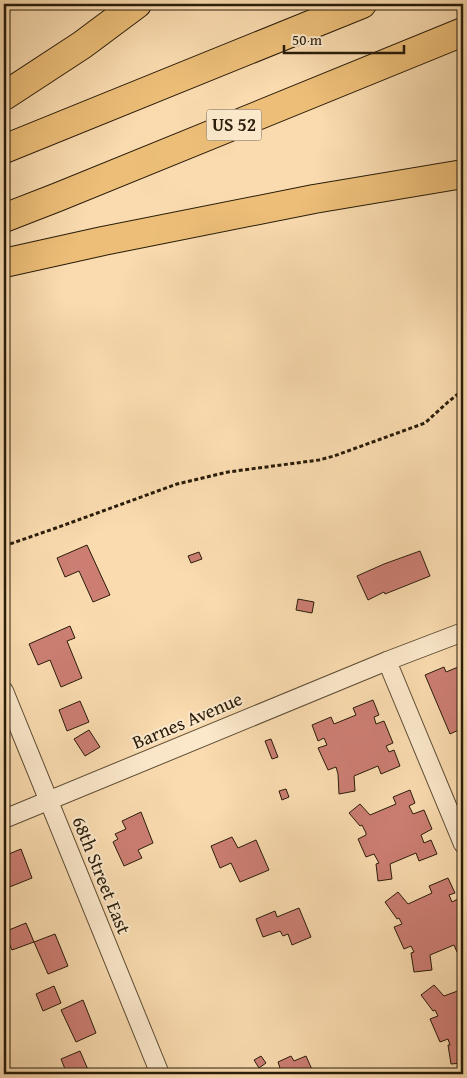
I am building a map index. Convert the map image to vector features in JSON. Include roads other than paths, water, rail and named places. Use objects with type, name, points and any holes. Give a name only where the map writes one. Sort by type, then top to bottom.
[{"type":"highway","points":[[4,96],[82,45],[137,4]]},
{"type":"highway","points":[[4,149],[362,4]]},
{"type":"highway","name":"US 52","points":[[4,218],[463,32]]},
{"type":"highway","points":[[4,263],[314,199],[463,174]]},
{"type":"street","name":"Barnes Avenue","points":[[4,819],[387,661],[463,632]]},
{"type":"street","points":[[387,661],[463,844]]},
{"type":"street","name":"68th Street East","points":[[4,691],[160,1074]]}]
